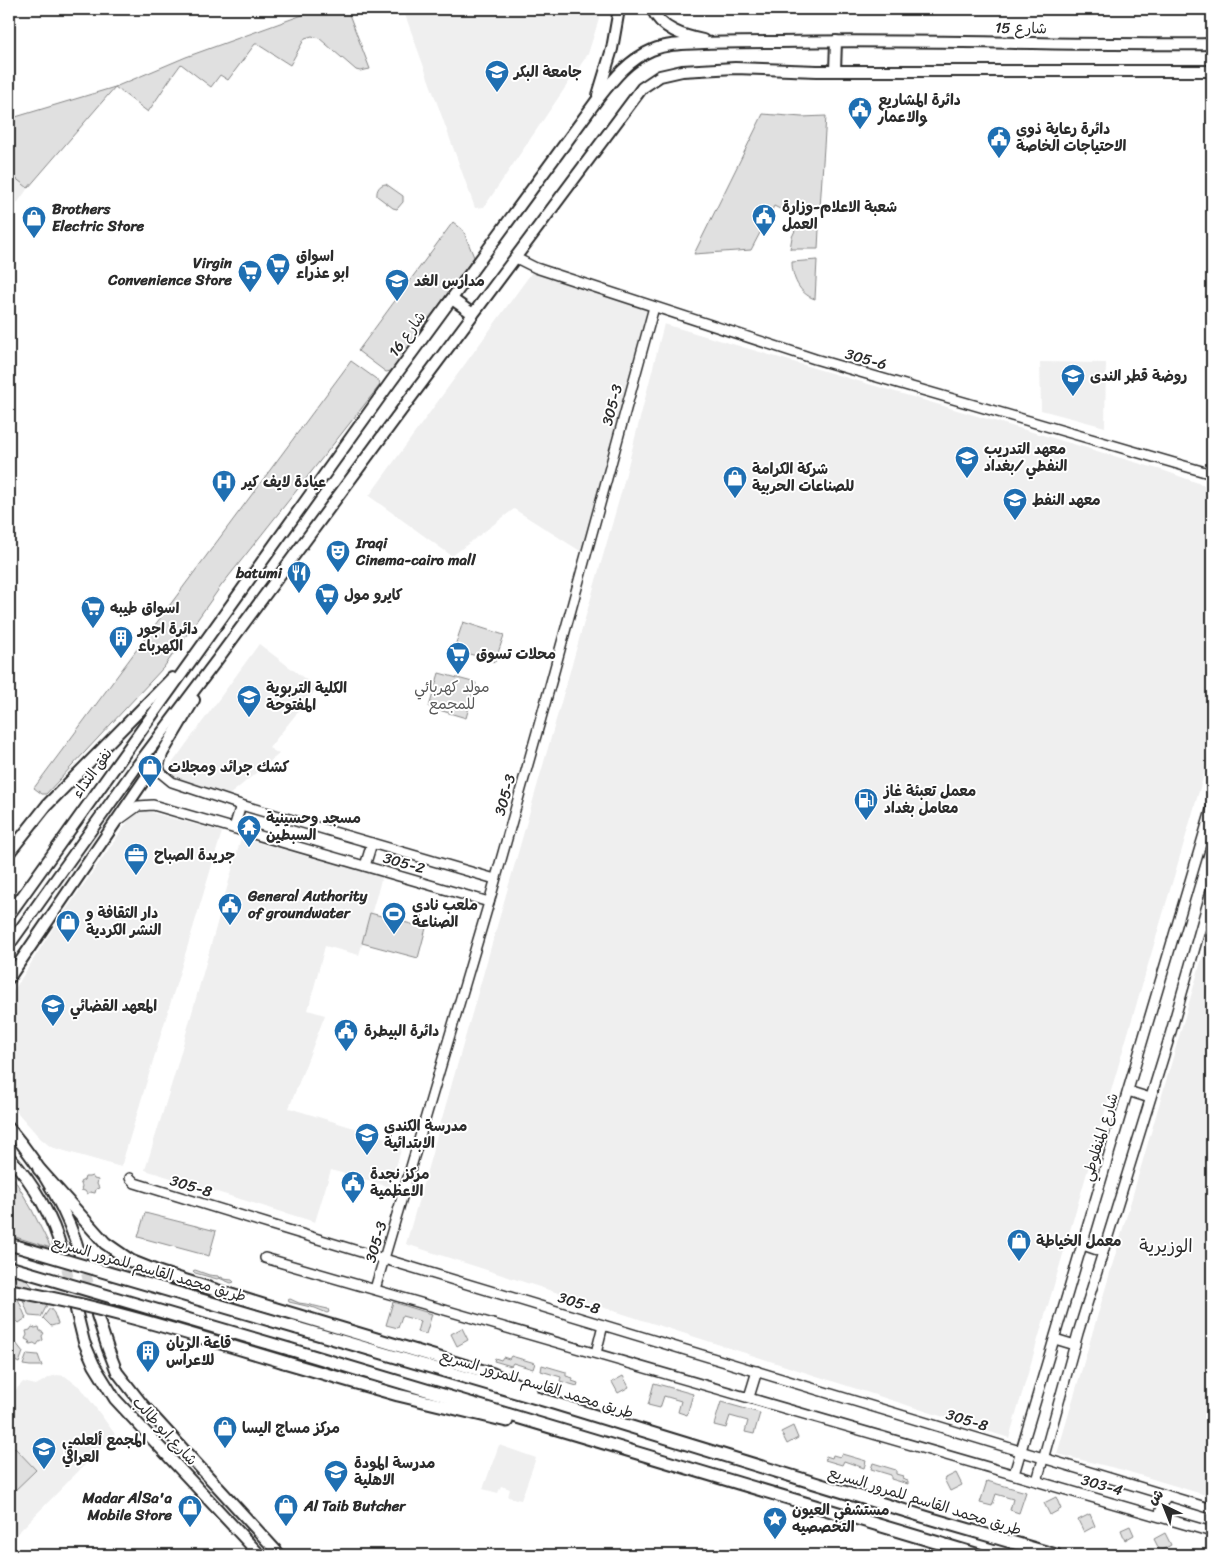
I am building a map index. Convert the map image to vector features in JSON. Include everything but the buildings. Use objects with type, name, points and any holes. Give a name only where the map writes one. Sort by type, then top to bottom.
[{"type":"highway","points":[[39,1169],[105,1243],[131,1261],[161,1273],[258,1304],[492,1374],[526,1388],[550,1402]]},
{"type":"highway","name":"طريق محمد القاسم للمرور السريع","points":[[9,1244],[550,1402],[1056,1555]]},
{"type":"highway","points":[[9,1266],[979,1555]]},
{"type":"highway","points":[[9,1290],[45,1296],[166,1327],[434,1404],[508,1421],[535,1423]]},
{"type":"main road","points":[[597,100],[612,49],[619,9]]},
{"type":"main road","points":[[652,9],[662,22],[684,36],[719,43]]},
{"type":"main road","points":[[835,70],[836,41]]},
{"type":"main road","name":"شارع 15","points":[[651,51],[671,45],[836,41],[1212,44]]},
{"type":"main road","name":"شارع 16","points":[[200,647],[615,76],[651,51]]},
{"type":"main road","points":[[9,945],[134,770],[218,660],[642,88],[660,76],[682,71],[735,68],[1212,71]]},
{"type":"main road","points":[[452,299],[473,314]]},
{"type":"main road","points":[[9,853],[47,805],[142,710],[200,647]]},
{"type":"main road","name":"نفق النداء","points":[[9,915],[200,647]]},
{"type":"main road","points":[[9,978],[162,754],[218,660]]},
{"type":"main road","points":[[9,1128],[22,1143],[39,1169],[65,1216],[81,1258]]},
{"type":"main road","points":[[9,1158],[45,1206],[59,1238],[62,1252]]},
{"type":"main road","name":"شارع ابو طالب","points":[[76,1310],[84,1342],[115,1399],[260,1555]]},
{"type":"main road","name":"شارع ابو طالب","points":[[98,1315],[117,1372],[137,1398],[280,1555]]},
{"type":"street","name":"305-6","points":[[516,258],[536,268],[815,359],[1212,474]]},
{"type":"street","name":"305-3","points":[[375,1289],[489,902],[654,307]]},
{"type":"street","name":"305-2","points":[[162,754],[160,770],[168,780],[241,805],[495,879]]},
{"type":"street","name":"305-2","points":[[114,824],[133,808],[147,804],[489,902]]},
{"type":"street","points":[[234,828],[241,805]]},
{"type":"street","name":"شارع المنفلوطي","points":[[1014,1474],[1212,807]]},
{"type":"street","points":[[365,866],[372,843]]},
{"type":"street","points":[[1037,1481],[1075,1345],[1212,888]]},
{"type":"street","points":[[1128,1091],[1150,1098]]},
{"type":"street","name":"305-8","points":[[130,1178],[135,1182],[385,1259],[1021,1451]]},
{"type":"street","points":[[1082,1245],[1103,1252]]},
{"type":"street","points":[[265,1258],[1014,1474]]},
{"type":"street","points":[[596,1353],[603,1325]]},
{"type":"street","points":[[1054,1340],[1075,1345]]},
{"type":"street","points":[[749,1397],[757,1371]]},
{"type":"street","name":"303-4","points":[[1021,1451],[1212,1508]]},
{"type":"street","name":"303-4","points":[[1014,1474],[1212,1532]]},
{"type":"street","points":[[1159,1516],[1166,1495]]},
{"type":"shaded area","name":"جامعة البكر","points":[[403,9],[600,9],[599,19],[588,54],[484,207],[475,208]]},
{"type":"shaded area","points":[[9,173],[28,188],[9,215]]},
{"type":"shaded area","points":[[535,268],[654,307],[585,554],[514,509],[452,556],[369,496]]},
{"type":"shaded area","points":[[664,324],[1165,471],[1212,488],[1212,747],[1009,1438],[406,1244],[621,493]]},
{"type":"shaded area","name":"روضة قطر الندى","points":[[1040,362],[1106,363],[1105,427],[1041,410]]},
{"type":"shaded area","name":"الكلية التربوية المفتوحة","points":[[259,644],[317,688],[269,748],[279,754],[228,796],[173,776],[170,771],[171,765]]},
{"type":"shaded area","points":[[143,810],[222,832],[121,1167],[51,1147],[40,1138],[9,1103],[9,998],[52,930],[134,813]]},
{"type":"shaded area","points":[[241,838],[382,877],[359,955],[325,946],[308,1010],[325,1015],[289,1108],[403,1143],[390,1187],[331,1170],[315,1222],[145,1170],[175,1073]]},
{"type":"shaded area","points":[[1212,924],[1212,1497],[1123,1470],[1057,1454]]},
{"type":"shaded area","name":"المجمع ألعلمي العراقي","points":[[57,1375],[65,1376],[81,1388],[115,1434],[9,1542],[9,1397],[23,1382],[36,1385]]},
{"type":"shaded area","points":[[499,1445],[536,1458],[521,1500],[508,1497],[510,1489],[501,1486],[498,1493],[483,1489]]},
{"type":"green space","points":[[319,9],[347,9],[370,69],[356,70],[319,38],[312,36],[305,38],[290,65],[255,44],[228,80],[220,75],[211,87],[181,64],[148,112],[115,87],[186,57]]},
{"type":"green space","points":[[115,87],[28,188],[9,173],[9,119]]},
{"type":"green space","points":[[763,114],[802,117],[826,116],[820,208],[788,213],[774,206],[751,250],[694,254]]},
{"type":"green space","points":[[386,184],[403,196],[403,202],[397,209],[377,196],[379,188]]},
{"type":"green space","points":[[810,221],[819,229],[818,249],[790,249],[792,237],[798,224]]},
{"type":"green space","points":[[453,222],[463,230],[474,257],[391,371],[386,372],[358,351]]},
{"type":"green space","points":[[817,260],[815,299],[809,297],[801,289],[793,273],[792,262]]},
{"type":"green space","points":[[351,361],[379,381],[380,385],[221,586],[164,667],[46,794],[42,794],[34,788]]},
{"type":"green space","points":[[463,622],[504,635],[495,662],[454,649]]},
{"type":"green space","name":"مولد كهربائي للمجمع","points":[[439,673],[476,683],[466,718],[429,707]]},
{"type":"green space","name":"ملعب نادي الصناعة","points":[[370,913],[426,928],[418,958],[362,943]]},
{"type":"green space","points":[[9,1170],[31,1208],[51,1248],[9,1235]]},
{"type":"green space","points":[[92,1176],[98,1180],[99,1188],[96,1189],[95,1193],[90,1192],[87,1194],[81,1190],[80,1182],[85,1177]]},
{"type":"green space","points":[[145,1213],[216,1231],[209,1256],[138,1237]]},
{"type":"green space","points":[[111,1254],[121,1261],[234,1300],[233,1303],[100,1264],[101,1260]]},
{"type":"green space","points":[[9,1257],[47,1305],[41,1317],[29,1316],[9,1262]]},
{"type":"green space","points":[[193,1271],[218,1276],[219,1278],[195,1273]]},
{"type":"green space","points":[[9,1277],[26,1318],[19,1323],[14,1318],[9,1329]]},
{"type":"green space","points":[[222,1277],[234,1282],[231,1283],[219,1278]]},
{"type":"green space","points":[[288,1300],[299,1303],[328,1309],[329,1312],[289,1302]]},
{"type":"green space","points":[[393,1302],[432,1314],[426,1334],[417,1332],[420,1321],[402,1316],[398,1328],[386,1325]]},
{"type":"green space","points":[[50,1308],[58,1324],[51,1326],[43,1318]]},
{"type":"green space","points":[[32,1327],[39,1327],[40,1331],[44,1333],[42,1336],[43,1340],[37,1345],[34,1343],[30,1344],[25,1339],[26,1331]]},
{"type":"green space","points":[[462,1328],[468,1340],[457,1346],[451,1334]]},
{"type":"green space","points":[[16,1343],[23,1352],[19,1363],[9,1358],[9,1349]]},
{"type":"green space","points":[[27,1354],[38,1355],[42,1366],[23,1365]]},
{"type":"green space","points":[[511,1356],[535,1363],[533,1369],[513,1363],[511,1366],[494,1361],[495,1358],[501,1360],[503,1357],[509,1359]]},
{"type":"green space","points":[[542,1365],[566,1372],[566,1376],[573,1378],[572,1381],[578,1383],[577,1386],[560,1381],[561,1377],[541,1371]]},
{"type":"green space","points":[[623,1376],[629,1387],[618,1393],[612,1382]]},
{"type":"green space","points":[[654,1383],[693,1394],[687,1415],[678,1412],[681,1401],[664,1396],[660,1408],[648,1405]]},
{"type":"green space","points":[[721,1402],[760,1413],[754,1434],[745,1432],[748,1421],[730,1416],[726,1428],[714,1425]]},
{"type":"green space","points":[[793,1426],[798,1438],[787,1444],[781,1432]]},
{"type":"green space","points":[[15,1448],[36,1470],[9,1496],[9,1454]]},
{"type":"green space","points":[[842,1454],[866,1461],[864,1468],[844,1461],[842,1465],[825,1460],[826,1456],[832,1458],[833,1455],[840,1457]]},
{"type":"green space","points":[[873,1463],[896,1470],[896,1474],[903,1476],[902,1479],[908,1481],[908,1484],[891,1479],[891,1475],[871,1469]]},
{"type":"green space","points":[[956,1473],[962,1485],[950,1491],[944,1479]]},
{"type":"green space","points":[[987,1481],[1026,1492],[1019,1513],[1010,1510],[1013,1499],[996,1494],[992,1506],[980,1503]]},
{"type":"green space","points":[[1056,1497],[1061,1509],[1050,1515],[1044,1503]]},
{"type":"green space","points":[[1090,1514],[1095,1526],[1084,1532],[1078,1520]]},
{"type":"green space","points":[[1130,1526],[1134,1535],[1125,1540],[1121,1530]]},
{"type":"green space","points":[[1165,1533],[1171,1545],[1160,1551],[1154,1539]]},
{"type":"tunnel","points":[[63,1253],[72,1293]]},
{"type":"tunnel","points":[[82,1259],[93,1299]]},
{"type":"place","name":"جامعة البكر","points":[[497,93]]},
{"type":"place","name":"دائرة المشاريع والاعمار","points":[[860,130]]},
{"type":"place","name":"دائرة رعاية ذوي الاحتياجات الخاصة","points":[[999,159]]},
{"type":"place","name":"شعبة الاعلام-وزارة العمل","points":[[764,237]]},
{"type":"place","name":"Brothers Electric Store","points":[[34,239]]},
{"type":"place","name":"اسواق ابو عذراء","points":[[278,286]]},
{"type":"place","name":"Virgin Convenience Store","points":[[250,293]]},
{"type":"place","name":"مدارس الغد","points":[[397,302]]},
{"type":"place","name":"روضة قطر الندى","points":[[1073,397]]},
{"type":"place","name":"معهد التدريب النفطي /بغداد","points":[[967,479]]},
{"type":"place","name":"شركة الكرامة للصناعات الحربية","points":[[735,499]]},
{"type":"place","name":"عيادة لايف كير","points":[[224,503]]},
{"type":"place","name":"معهد النفط","points":[[1015,521]]},
{"type":"place","name":"Iraqi Cinema-cairo mall","points":[[338,573]]},
{"type":"place","name":"batumi","points":[[299,594]]},
{"type":"place","name":"كايرو مول","points":[[327,616]]},
{"type":"place","name":"اسواق طيبه","points":[[93,629]]},
{"type":"place","name":"دائرة اجور الكهرباء","points":[[121,659]]},
{"type":"place","name":"محلات تسوق","points":[[458,675]]},
{"type":"place","name":"الكلية التربوية المفتوحة","points":[[249,718]]},
{"type":"place","name":"كشك جرائد ومجلات","points":[[150,788]]},
{"type":"place","name":"معمل تعبئة غاز معامل بغداد","points":[[866,821]]},
{"type":"place","name":"مسجد وحسينية السبطين","points":[[249,848]]},
{"type":"place","name":"جريدة الصباح","points":[[136,876]]},
{"type":"place","name":"General Authority of groundwater","points":[[230,926]]},
{"type":"place","name":"ملعب نادي الصناعة","points":[[394,935]]},
{"type":"place","name":"دار الثقافة و النشر الكردية","points":[[68,943]]},
{"type":"place","name":"المعهد القضائي","points":[[53,1027]]},
{"type":"place","name":"دائرة البيطرة","points":[[346,1052]]},
{"type":"place","name":"مدرسة الكندي الابتدائية","points":[[367,1156]]},
{"type":"place","name":"مركز نجدة الاعظمية","points":[[353,1204]]},
{"type":"place","name":"معمل الخياطة","points":[[1019,1262]]},
{"type":"place","name":"قاعة الريان للاعراس","points":[[148,1373]]},
{"type":"place","name":"مركز مساج اليسا","points":[[225,1449]]},
{"type":"place","name":"المجمع ألعلمي العراقي","points":[[44,1470]]},
{"type":"place","name":"مدرسة المودة الاهلية","points":[[336,1493]]},
{"type":"place","name":"Al Taib Butcher","points":[[286,1527]]},
{"type":"place","name":"Madar AlSa'a Mobile Store","points":[[190,1528]]},
{"type":"place","name":"مستشفى العيون التخصصيه","points":[[775,1540]]},
{"type":"district","name":"الوزيرية","points":[[1166,1246]]}]
